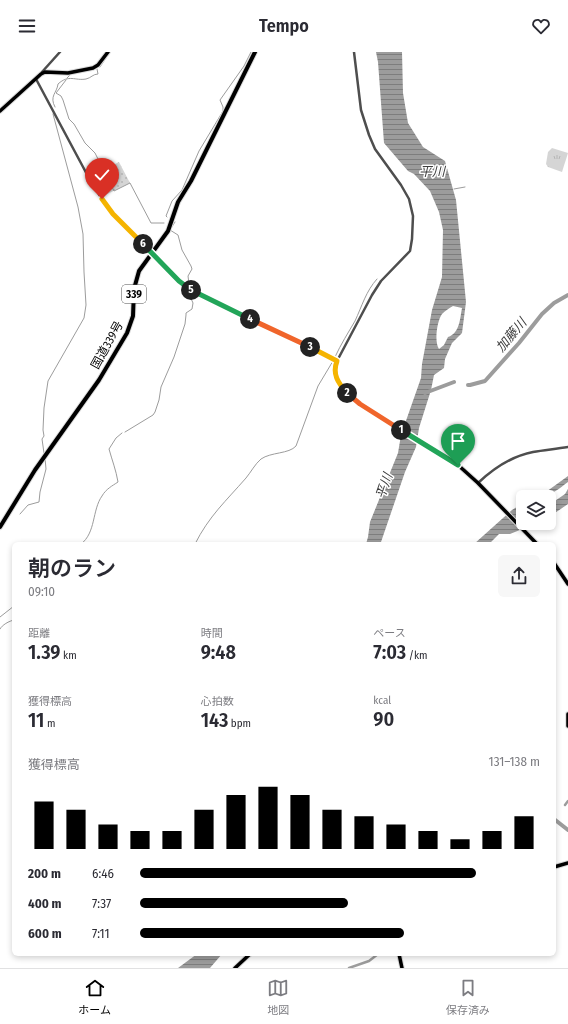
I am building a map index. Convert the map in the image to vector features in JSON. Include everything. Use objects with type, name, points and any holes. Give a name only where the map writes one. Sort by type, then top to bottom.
[{"type":"highway","name":"国道339号","points":[[0,527],[15,505],[34,470],[99,380],[127,333],[133,316],[136,280],[142,266],[168,231],[178,202],[191,181],[255,52]]},
{"type":"main road","points":[[0,111],[41,74],[45,72],[68,73],[93,68],[98,65],[108,52]]},
{"type":"main road","points":[[152,254],[179,281],[191,290],[337,361],[335,366],[335,375],[344,390],[360,404],[458,465],[478,483],[534,542]]},
{"type":"main road","points":[[556,566],[568,584]]},
{"type":"main road","points":[[568,714],[568,726]]},
{"type":"main road","points":[[556,866],[568,863]]},
{"type":"main road","points":[[235,968],[248,956]]},
{"type":"main road","points":[[399,956],[402,968]]},
{"type":"street","points":[[41,74],[60,52]]},
{"type":"street","points":[[337,361],[372,295],[381,281],[410,251],[412,239],[413,216],[409,199],[401,185],[375,149],[361,110],[354,52]]},
{"type":"street","points":[[36,78],[90,180],[102,199],[113,214],[152,254]]},
{"type":"street","points":[[478,483],[498,467],[522,455],[532,452],[568,447]]},
{"type":"green space","points":[[552,148],[568,153],[562,172],[548,167],[546,164],[548,152]]},
{"type":"green space","points":[[119,162],[130,183],[103,196],[94,182],[101,178],[98,173]]},
{"type":"water","name":"平川","points":[[376,52],[402,52],[403,93],[408,123],[423,147],[445,161],[456,200],[466,302],[462,333],[452,343],[445,359],[444,368],[434,375],[419,428],[416,447],[405,472],[381,542],[367,542],[370,522],[398,453],[401,435],[421,378],[422,364],[432,310],[442,277],[443,230],[439,212],[430,191],[414,174],[408,171],[384,143]],"holes":[[[453,306],[462,308],[460,321],[455,332],[448,337],[444,345],[439,349],[437,346],[437,332],[442,314]]]},
{"type":"water","points":[[568,476],[568,482],[562,487],[556,490],[549,490]]},
{"type":"water","points":[[568,489],[568,504],[556,512],[556,500],[565,494]]},
{"type":"water","points":[[516,507],[516,530],[520,530],[510,534],[499,534],[491,542],[476,542]]},
{"type":"water","points":[[194,956],[220,956],[210,968],[178,968]]},
{"type":"waterway","points":[[100,67],[110,52]]},
{"type":"waterway","points":[[167,217],[166,216],[172,201],[182,190],[199,151],[223,111],[220,100],[244,66],[251,52]]},
{"type":"waterway","points":[[55,107],[53,97],[58,84],[65,79],[88,78],[98,74],[97,69]]},
{"type":"waterway","points":[[67,78],[72,73]]},
{"type":"waterway","points":[[66,80],[56,93],[61,96],[69,119],[74,124],[85,143],[95,153],[114,191],[130,183],[151,223],[164,223]]},
{"type":"waterway","points":[[44,453],[42,439],[44,436],[44,408],[48,381],[84,318],[86,305],[83,234],[78,207],[53,114]]},
{"type":"waterway","points":[[454,189],[465,187]]},
{"type":"waterway","points":[[175,222],[170,230],[178,235],[182,250],[191,266],[192,269],[188,276],[189,284]]},
{"type":"waterway","points":[[335,357],[355,321],[367,294],[377,279]]},
{"type":"waterway","points":[[125,432],[153,415],[155,412],[161,387],[174,357],[185,324],[186,313],[192,309],[193,303],[189,294]]},
{"type":"waterway","name":"加藤川","points":[[468,385],[485,381],[519,343],[542,314],[554,303],[568,295]]},
{"type":"waterway","points":[[196,542],[212,517],[261,459],[293,449],[296,446],[318,386],[333,361]]},
{"type":"waterway","name":"加藤川","points":[[425,393],[454,382]]},
{"type":"waterway","points":[[83,542],[92,528],[102,496],[107,490],[118,482],[109,449],[116,438],[122,433]]},
{"type":"waterway","points":[[20,514],[28,505],[39,502],[46,469],[45,458]]},
{"type":"waterway","points":[[0,617],[12,608]]},
{"type":"waterway","points":[[0,629],[6,623],[12,620]]},
{"type":"waterway","points":[[565,805],[568,801]]},
{"type":"waterway","points":[[556,821],[568,830]]},
{"type":"waterway","points":[[349,968],[369,961],[375,956]]},
{"type":"route","points":[[102,199],[113,214],[185,286],[196,293],[337,361],[334,371],[335,375],[344,390],[351,397],[458,465]]}]
